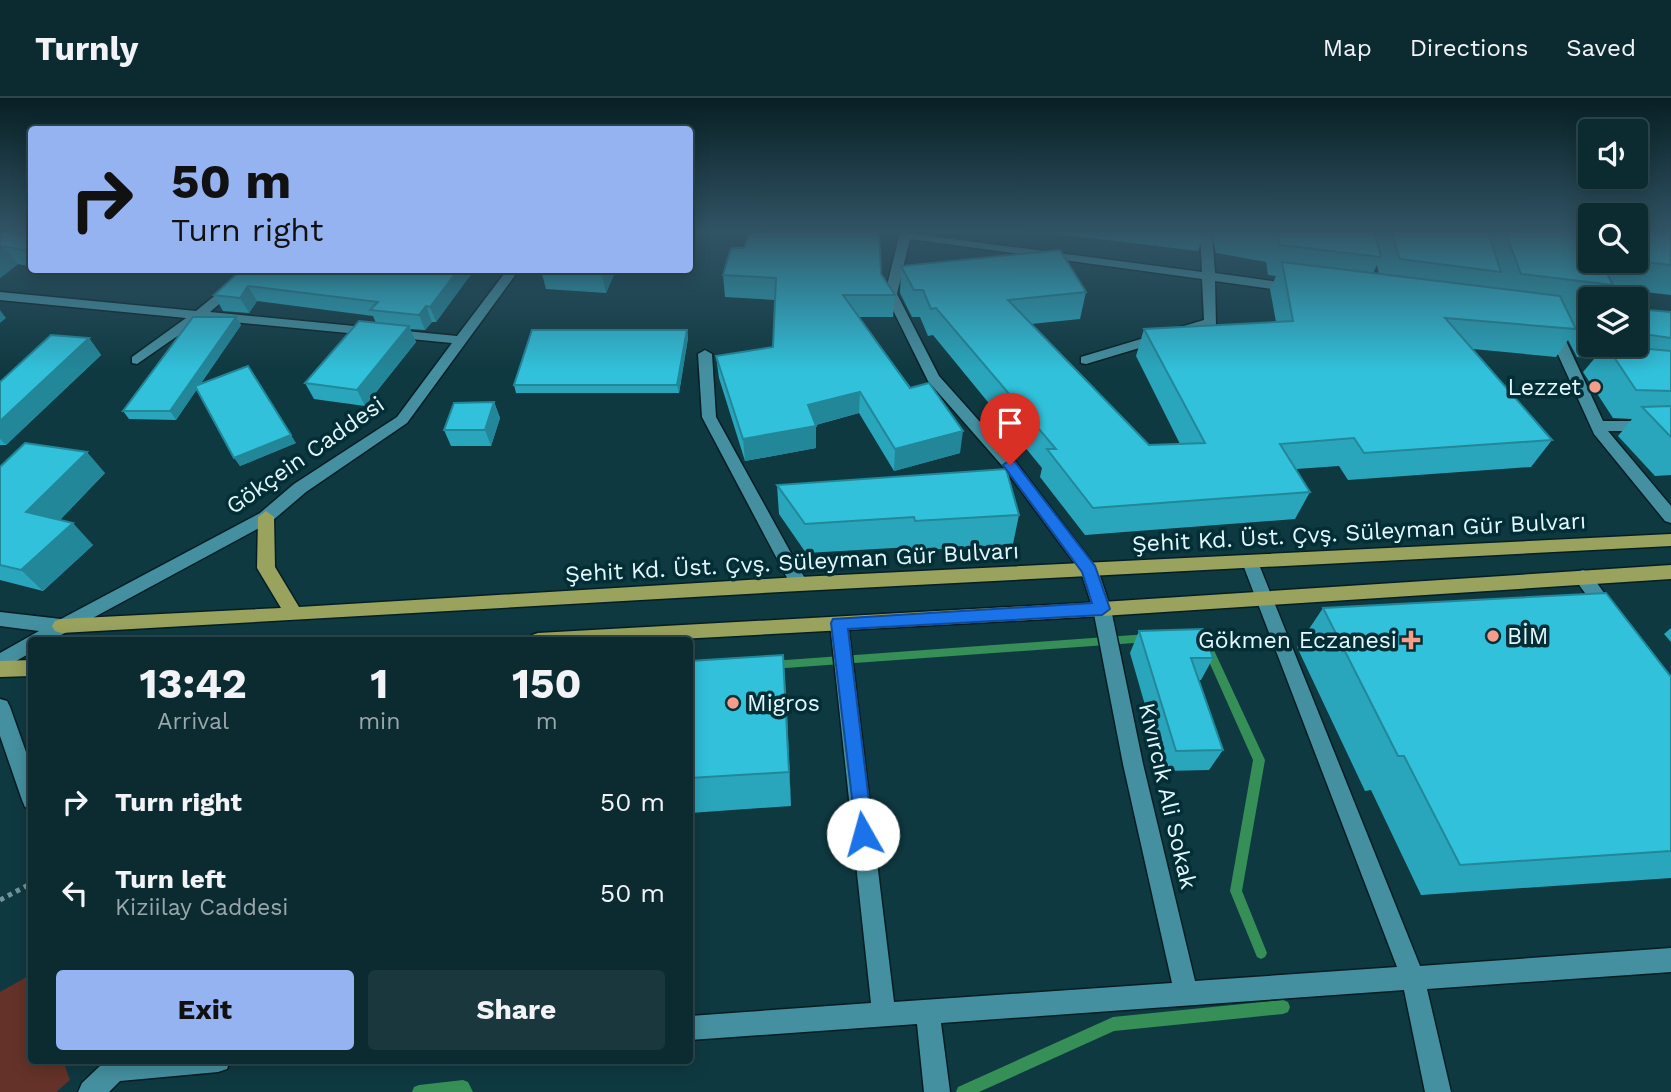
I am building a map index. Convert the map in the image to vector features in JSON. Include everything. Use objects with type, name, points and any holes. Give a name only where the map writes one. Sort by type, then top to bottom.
[{"type":"main road","points":[[266,517],[266,568],[294,614]]},
{"type":"main road","name":"Şehit Kd. Üst. Çvş. Süleyman Gür Bulvarı","points":[[61,626],[799,584],[1671,540]]},
{"type":"main road","points":[[651,637],[840,632],[1102,609],[1671,572]]},
{"type":"main road","points":[[0,669],[28,668]]},
{"type":"street","points":[[137,360],[199,315],[243,278]]},
{"type":"street","name":"Gökçein Caddesi","points":[[42,637],[266,517],[300,488],[402,420],[507,278]]},
{"type":"street","name":"Kıvırcık Ali Sokak","points":[[895,278],[891,294],[933,378],[1010,465],[1089,570],[1102,609],[1133,764],[1186,994]]},
{"type":"street","points":[[1086,360],[1211,322],[1208,278]]},
{"type":"street","points":[[1226,278],[1312,290]]},
{"type":"street","points":[[0,296],[459,340]]},
{"type":"street","points":[[1570,321],[1549,319],[1574,364],[1598,426],[1665,503],[1671,517]]},
{"type":"street","points":[[705,354],[709,417],[799,584]]},
{"type":"street","points":[[1598,426],[1671,426]]},
{"type":"street","points":[[1250,562],[1413,978],[1438,1092]]},
{"type":"street","points":[[1583,577],[1623,634]]},
{"type":"street","points":[[0,619],[61,626]]},
{"type":"street","points":[[840,632],[884,1015]]},
{"type":"street","points":[[0,662],[28,645]]},
{"type":"street","points":[[0,707],[28,788]]},
{"type":"street","points":[[693,1028],[1671,960]]},
{"type":"street","points":[[928,1012],[937,1092]]},
{"type":"street","points":[[91,1092],[113,1065],[134,1064]]},
{"type":"path","points":[[0,900],[28,886]]},
{"type":"shaded area","points":[[28,976],[28,1064],[64,1064],[70,1080],[56,1092],[0,1092],[0,992]]},
{"type":"building","points":[[232,278],[452,278],[430,307],[426,306],[419,315],[370,310],[378,302],[248,286],[240,298],[214,295]]},
{"type":"building","points":[[776,278],[884,278],[895,295],[843,295],[910,388],[929,383],[963,431],[895,449],[860,392],[808,405],[816,426],[743,439],[716,356],[773,347]]},
{"type":"building","points":[[908,278],[1078,278],[1086,292],[1008,300],[1149,445],[1205,443],[1144,329],[1293,321],[1285,278],[1416,278],[1560,296],[1576,329],[1445,318],[1552,440],[1364,453],[1354,438],[1280,444],[1310,492],[1093,508],[1047,449],[1056,449],[936,308],[931,309],[923,290],[914,290]]},
{"type":"building","points":[[1558,278],[1610,278],[1613,285]]},
{"type":"building","points":[[1648,310],[1671,312],[1671,338],[1648,335]]},
{"type":"building","points":[[193,317],[236,317],[170,411],[123,411]]},
{"type":"building","points":[[359,321],[409,326],[357,390],[305,383]]},
{"type":"building","points":[[532,330],[687,330],[677,385],[514,385]]},
{"type":"building","points":[[51,335],[89,338],[0,421],[0,382]]},
{"type":"building","points":[[1648,349],[1671,351],[1671,391],[1636,390],[1614,357],[1648,357]]},
{"type":"building","points":[[248,366],[291,435],[234,458],[195,386]]},
{"type":"building","points":[[494,402],[485,430],[444,430],[454,403]]},
{"type":"building","points":[[1671,406],[1671,437],[1642,407]]},
{"type":"building","points":[[25,443],[87,452],[26,512],[73,523],[21,570],[0,565],[0,467]]},
{"type":"building","points":[[1006,469],[1019,515],[915,521],[914,517],[805,524],[777,485]]},
{"type":"building","points":[[1606,593],[1671,677],[1671,851],[1460,865],[1404,756],[1398,756],[1323,608]]},
{"type":"building","points":[[1203,629],[1213,658],[1191,658],[1223,750],[1176,751],[1139,631]]},
{"type":"building","points":[[783,655],[789,772],[693,778],[693,661]]},
{"type":"waterway","points":[[772,665],[1148,638]]},
{"type":"waterway","points":[[1207,646],[1259,760],[1236,891],[1261,953]]},
{"type":"waterway","points":[[963,1092],[1113,1024],[1283,1007]]},
{"type":"waterway","points":[[419,1092],[463,1087],[466,1092]]},
{"type":"place","name":"Lezzet","points":[[1595,387]]},
{"type":"place","name":"BİM","points":[[1493,636]]},
{"type":"place","name":"Gökmen Eczanesi","points":[[1411,640]]},
{"type":"place","name":"Migros","points":[[733,703]]},
{"type":"route","points":[[863,834],[839,623],[1102,609],[1089,570],[1010,465]]}]
